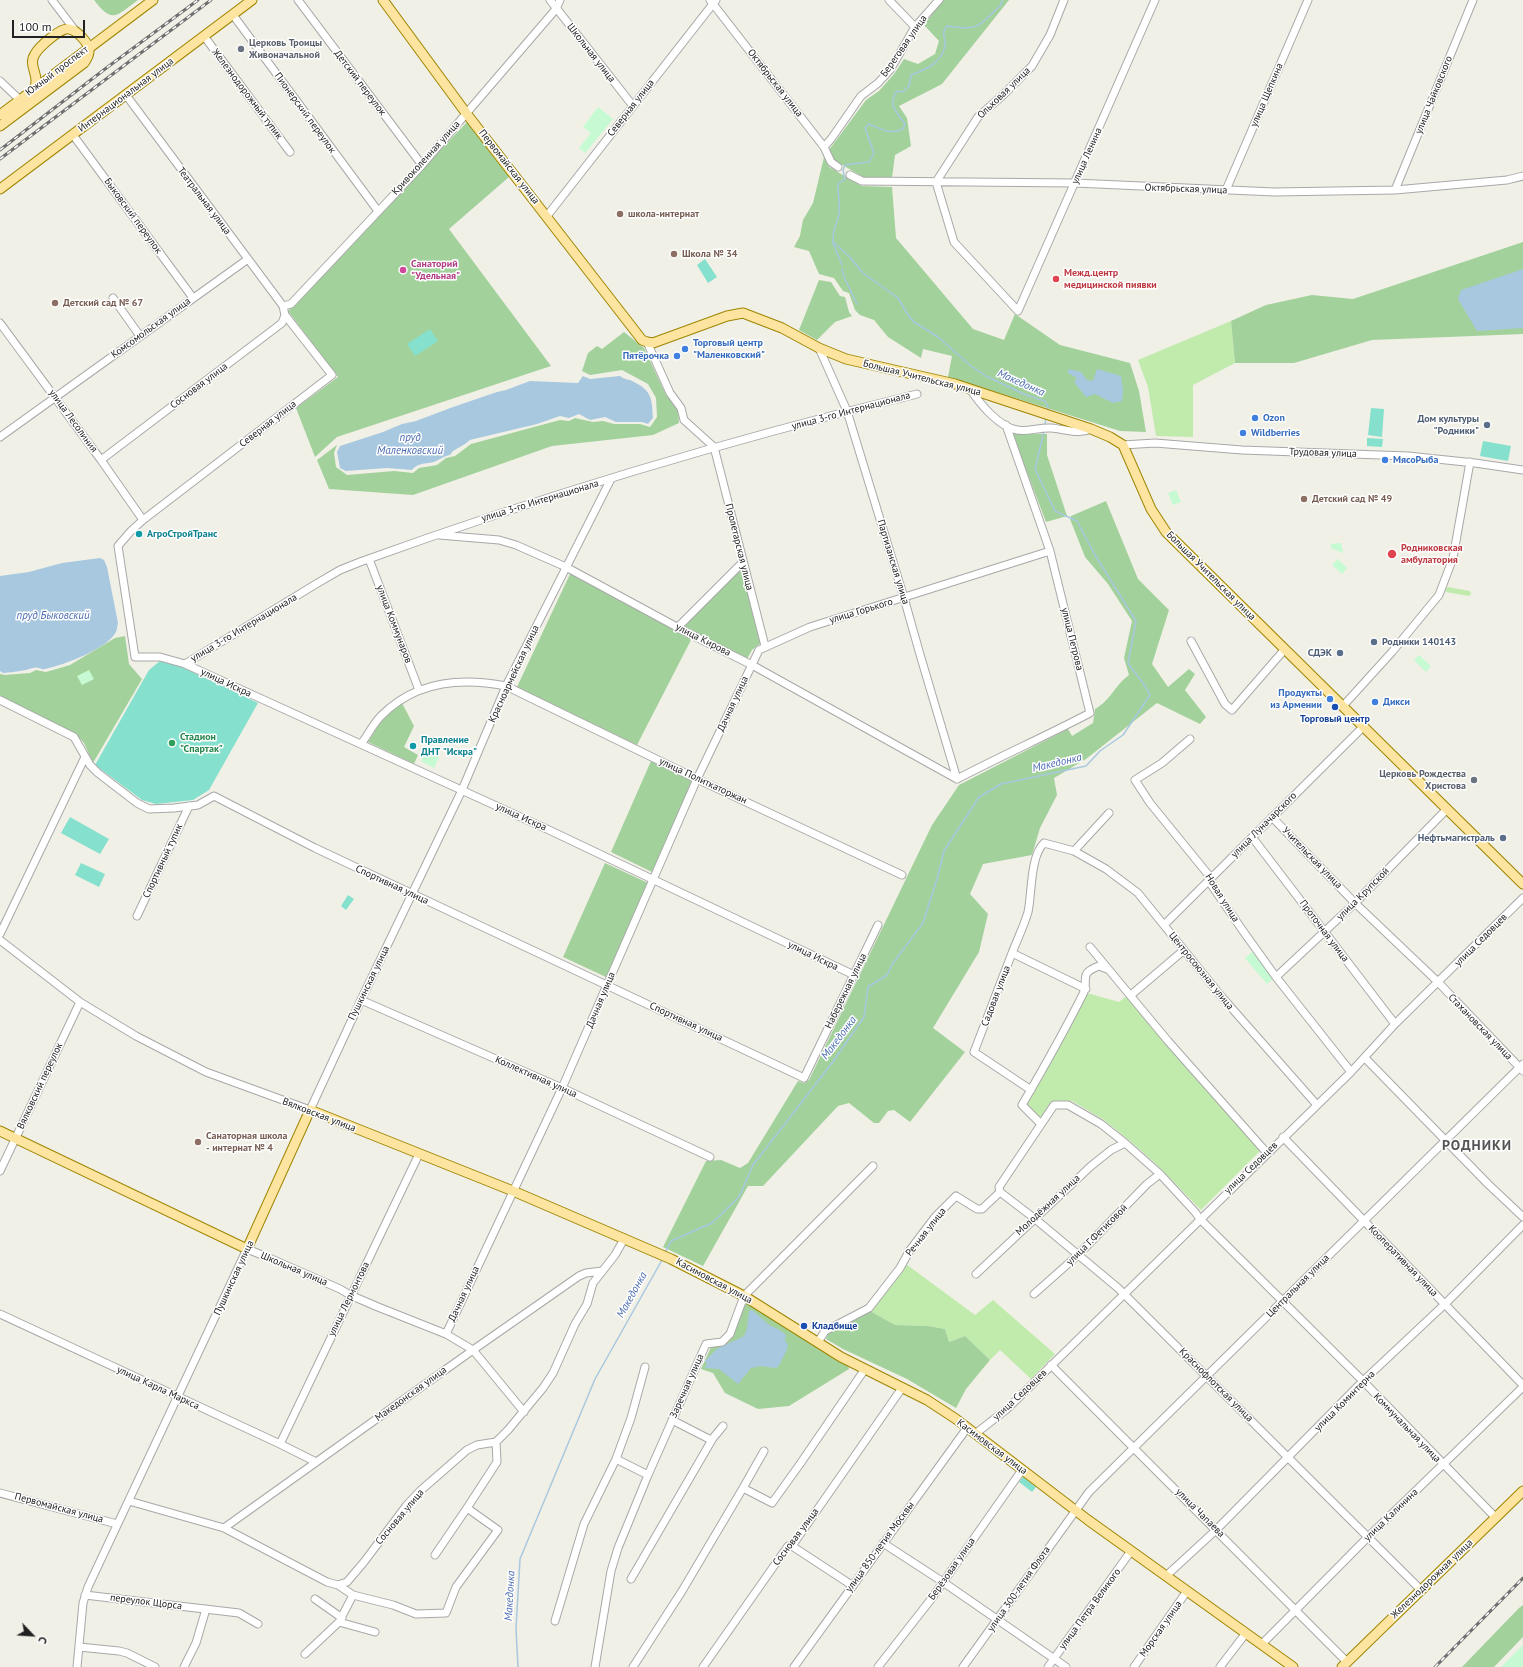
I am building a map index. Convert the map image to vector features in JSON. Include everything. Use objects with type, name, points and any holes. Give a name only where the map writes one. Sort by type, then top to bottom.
[{"type":"main road","name":"Южный проспект","points":[[0,115],[153,0]]},
{"type":"main road","name":"Интернациональная улица","points":[[0,189],[252,0]]},
{"type":"main road","name":"Первомайская улица","points":[[383,0],[466,113],[636,333],[642,340],[647,342]]},
{"type":"main road","points":[[0,126],[80,67],[87,58],[88,48],[77,33],[69,29],[65,29],[41,46],[33,57],[32,62],[37,82],[34,89]]},
{"type":"main road","points":[[35,72],[43,76],[52,76]]},
{"type":"main road","name":"Большая Учительская улица","points":[[647,342],[653,343],[727,316],[743,313],[782,328],[819,348],[846,359],[955,384],[1091,429],[1110,437],[1123,445],[1150,507],[1166,532],[1523,884]]},
{"type":"main road","name":"Вялковская улица","points":[[310,1110],[513,1191],[658,1254]]},
{"type":"main road","name":"Пушкинская улица","points":[[247,1250],[310,1110]]},
{"type":"main road","name":"Школьная улица","points":[[0,1131],[247,1250]]},
{"type":"main road","name":"Касимовская улица","points":[[658,1254],[744,1296],[865,1369],[936,1405],[1075,1510],[1293,1667]]},
{"type":"main road","name":"Железнодорожная улица","points":[[1344,1665],[1523,1491]]},
{"type":"street","points":[[52,0],[77,33]]},
{"type":"street","name":"Детский переулок","points":[[298,0],[422,165]]},
{"type":"street","name":"Школьная улица","points":[[550,0],[633,106]]},
{"type":"street","name":"Кривоколенная улица","points":[[283,306],[291,304],[422,165],[556,9],[560,0]]},
{"type":"street","points":[[889,0],[915,27]]},
{"type":"street","name":"Береговая улица","points":[[824,147],[832,139],[861,96],[878,83],[890,70],[915,27],[939,0]]},
{"type":"street","name":"Ольховая улица","points":[[936,182],[978,117],[1002,96],[1032,66],[1050,35],[1064,0]]},
{"type":"street","name":"улица Ленина","points":[[936,182],[954,242],[1018,311],[1155,0]]},
{"type":"street","name":"улица Щепкина","points":[[1226,190],[1308,0]]},
{"type":"street","name":"улица Чайковского","points":[[1395,190],[1473,0]]},
{"type":"street","name":"Октябрьская улица","points":[[713,1],[824,147],[831,162],[838,167]]},
{"type":"street","name":"Северная улица","points":[[547,216],[713,1]]},
{"type":"street","name":"Пионерский переулок","points":[[233,14],[378,211]]},
{"type":"street","name":"Железнодорожный тупик","points":[[204,36],[290,152]]},
{"type":"street","points":[[0,81],[20,100]]},
{"type":"street","name":"Театральная улица","points":[[126,95],[283,306]]},
{"type":"street","name":"Быковский переулок","points":[[73,135],[193,298]]},
{"type":"street","name":"Октябрьская улица","points":[[850,175],[862,181],[1075,183],[1274,192],[1395,190],[1507,180],[1523,176]]},
{"type":"street","name":"Комсомольская улица","points":[[0,437],[248,259]]},
{"type":"street","points":[[113,298],[140,336]]},
{"type":"street","points":[[283,306],[285,314]]},
{"type":"street","name":"Северная улица","points":[[143,520],[332,375],[285,314]]},
{"type":"street","name":"Сосновая улица","points":[[101,460],[282,323],[285,314]]},
{"type":"street","name":"улица Лесолиния","points":[[0,323],[56,397],[143,520]]},
{"type":"street","points":[[647,342],[670,393],[681,408],[684,420],[714,447]]},
{"type":"street","name":"Партизанская улица","points":[[819,348],[847,411],[957,779]]},
{"type":"street","points":[[971,390],[987,411],[1006,425],[1016,430],[1051,428],[1084,432],[1091,429]]},
{"type":"street","name":"улица 3-го Интернационала","points":[[185,664],[340,570],[368,559],[497,513],[714,447],[847,411],[917,394]]},
{"type":"street","name":"улица Петрова","points":[[957,779],[1004,754],[1026,746],[1090,713],[1050,551],[1006,425]]},
{"type":"street","name":"Трудовая улица","points":[[1123,445],[1155,443],[1242,450],[1408,456],[1470,462],[1523,470]]},
{"type":"street","name":"Пролетарская улица","points":[[714,447],[765,646]]},
{"type":"street","points":[[1343,706],[1392,652],[1439,595],[1453,558],[1470,462]]},
{"type":"street","name":"Красноармейская улица","points":[[412,894],[462,790],[506,686],[610,479]]},
{"type":"street","name":"улица Искра","points":[[143,520],[118,546],[135,657],[160,657],[185,664],[654,879],[854,975]]},
{"type":"street","name":"улица Кирова","points":[[437,535],[499,540],[516,545],[566,567],[752,665],[957,779]]},
{"type":"street","name":"улица Горького","points":[[765,646],[810,627],[1050,551]]},
{"type":"street","name":"улица Коммунаров","points":[[368,559],[419,690]]},
{"type":"street","points":[[678,627],[743,562]]},
{"type":"street","points":[[1191,641],[1225,704],[1232,710],[1285,649]]},
{"type":"street","points":[[752,665],[759,650],[765,646]]},
{"type":"street","name":"Дачная улица","points":[[446,1334],[562,1088],[697,779],[752,665]]},
{"type":"street","name":"улица Политкаторжан","points":[[361,744],[380,717],[400,700],[419,690],[443,683],[456,682],[483,682],[506,686],[697,779],[902,874]]},
{"type":"street","name":"Спортивная улица","points":[[0,700],[74,737],[85,756],[98,773],[137,803],[150,809],[189,806],[198,805],[214,796],[315,848],[547,959],[607,985],[804,1078]]},
{"type":"street","name":"улица Луначарского","points":[[1164,925],[1364,726]]},
{"type":"street","name":"Новая улица","points":[[1190,739],[1162,763],[1135,780],[1150,803],[1211,878],[1210,883],[1224,905],[1276,976],[1352,1072]]},
{"type":"street","points":[[0,934],[85,756]]},
{"type":"street","name":"Спортивный тупик","points":[[137,916],[189,806]]},
{"type":"street","name":"улица Крупской","points":[[1276,976],[1356,903],[1448,809]]},
{"type":"street","points":[[1074,851],[1109,813]]},
{"type":"street","name":"Учительская улица","points":[[1272,817],[1356,903],[1438,982]]},
{"type":"street","name":"Проточная улица","points":[[1252,837],[1326,930],[1395,1024]]},
{"type":"street","name":"Центросоюзная улица","points":[[1012,953],[1028,912],[1031,880],[1039,848],[1044,843],[1074,851],[1111,873],[1138,893],[1221,996],[1317,1105]]},
{"type":"street","name":"Пушкинская улица","points":[[310,1110],[412,894]]},
{"type":"street","name":"улица Седовцев","points":[[975,1434],[1007,1409],[1283,1137],[1352,1072],[1395,1024],[1523,898]]},
{"type":"street","name":"Набережная улица","points":[[804,1078],[878,925]]},
{"type":"street","name":"Вялковская улица","points":[[0,940],[80,1002],[136,1036],[206,1072],[310,1110]]},
{"type":"street","points":[[1090,947],[1168,1041],[1267,1153]]},
{"type":"street","points":[[1131,995],[1184,950]]},
{"type":"street","name":"Садовая улица","points":[[1031,1090],[974,1052],[1012,953],[1086,988]]},
{"type":"street","points":[[1041,1124],[1022,1105],[1057,1045],[1086,988],[1084,977],[1089,969],[1098,966],[1108,970]]},
{"type":"street","name":"Стахановская улица","points":[[1438,982],[1522,1068]]},
{"type":"street","name":"Коллективная улица","points":[[361,1000],[562,1088],[710,1157]]},
{"type":"street","name":"Вялковский переулок","points":[[0,1171],[80,1002]]},
{"type":"street","points":[[1365,1058],[1523,1217]]},
{"type":"street","name":"Центральная улица","points":[[1075,1510],[1089,1492],[1134,1447],[1446,1140],[1522,1068]]},
{"type":"street","name":"Речная улица","points":[[818,1342],[825,1331],[869,1308],[900,1268],[910,1250],[935,1217],[956,1196],[977,1209],[982,1209],[1000,1192],[999,1187],[1054,1105]]},
{"type":"street","name":"Коммунальная улица","points":[[1054,1105],[1068,1105],[1101,1124],[1160,1174],[1200,1219],[1363,1381],[1496,1518]]},
{"type":"street","name":"Кооперативная улица","points":[[1283,1137],[1523,1386]]},
{"type":"street","name":"Молодёжная улица","points":[[976,1274],[1091,1166],[1111,1150],[1125,1143]]},
{"type":"street","name":"улица Лермонтова","points":[[280,1444],[418,1154]]},
{"type":"street","name":"Заречная улица","points":[[596,1667],[611,1571],[618,1548],[648,1475],[706,1344],[722,1342],[730,1334],[744,1296],[873,1166]]},
{"type":"street","name":"улица Г.Фетисовой","points":[[1034,1294],[1078,1255],[1147,1184],[1160,1174]]},
{"type":"street","name":"Краснофлотская улица","points":[[1000,1192],[1034,1218],[1124,1294],[1421,1590]]},
{"type":"street","name":"улица Коминтерна","points":[[1166,1576],[1216,1530],[1363,1381],[1445,1304],[1523,1225]]},
{"type":"street","points":[[435,1555],[497,1462],[496,1442],[524,1412],[553,1373],[568,1338],[587,1304],[593,1283],[615,1255],[624,1239]]},
{"type":"street","name":"Школьная улица","points":[[247,1250],[268,1257],[340,1289],[350,1295],[446,1334],[473,1350],[524,1412]]},
{"type":"street","name":"Пушкинская улица","points":[[77,1667],[85,1595],[117,1524],[247,1250]]},
{"type":"street","name":"Македонская улица","points":[[224,1528],[579,1276],[586,1273],[602,1271]]},
{"type":"street","name":"улица Карла Маркса","points":[[0,1314],[316,1462]]},
{"type":"street","name":"улица Чапаева","points":[[1051,1365],[1216,1530],[1344,1665]]},
{"type":"street","points":[[555,1621],[584,1524],[616,1459],[631,1418],[645,1367]]},
{"type":"street","points":[[743,1488],[772,1503],[865,1369]]},
{"type":"street","name":"улица Калинина","points":[[1262,1644],[1368,1537],[1444,1465],[1523,1386]]},
{"type":"street","name":"Сосновая улица","points":[[703,1667],[788,1546],[792,1546],[902,1388]]},
{"type":"street","points":[[672,1420],[711,1440]]},
{"type":"street","points":[[631,1579],[711,1440],[723,1426]]},
{"type":"street","name":"улица 850-летия Москвы","points":[[794,1667],[967,1428]]},
{"type":"street","name":"Сосновая улица","points":[[338,1585],[347,1582],[406,1506],[420,1491],[467,1450],[477,1445],[496,1442]]},
{"type":"street","points":[[634,1667],[682,1591],[764,1451]]},
{"type":"street","points":[[616,1459],[648,1475]]},
{"type":"street","name":"Берёзовая улица","points":[[878,1667],[944,1582],[1022,1470]]},
{"type":"street","name":"Первомайская улица","points":[[0,1493],[117,1524]]},
{"type":"street","points":[[128,1501],[224,1528],[327,1582],[338,1585],[353,1595],[393,1605],[416,1614],[446,1613],[456,1588],[498,1530],[467,1508]]},
{"type":"street","name":"улица 300-летия Флота","points":[[963,1667],[1075,1510]]},
{"type":"street","points":[[883,1543],[944,1582],[1066,1667]]},
{"type":"street","points":[[792,1546],[852,1586]]},
{"type":"street","name":"улица Петра Великого","points":[[1048,1667],[1131,1551]]},
{"type":"street","name":"Морская улица","points":[[1134,1667],[1187,1591]]},
{"type":"street","name":"переулок Щорса","points":[[85,1595],[239,1613],[258,1624]]},
{"type":"street","points":[[305,1654],[341,1620],[353,1595]]},
{"type":"street","points":[[314,1599],[341,1620],[375,1632]]},
{"type":"street","points":[[184,1667],[196,1643],[206,1610]]},
{"type":"street","points":[[1220,1667],[1246,1633]]},
{"type":"street","points":[[79,1647],[123,1652],[155,1667]]},
{"type":"green space","points":[[94,0],[138,0],[120,13],[111,15],[100,8]]},
{"type":"green space","points":[[943,0],[1009,0],[942,84],[899,106],[907,118],[911,146],[895,155],[892,178],[863,177],[834,160],[829,150],[866,100],[879,91],[894,74],[904,59],[918,64],[935,54],[939,41],[924,25]]},
{"type":"green space","points":[[598,107],[613,119],[585,153],[579,148],[591,133],[583,127]]},
{"type":"green space","name":"Санаторий \"Удельная\"","points":[[467,122],[509,177],[449,229],[551,366],[337,437],[315,457],[296,408],[338,377],[288,311]]},
{"type":"green space","points":[[824,157],[829,167],[862,186],[892,187],[896,238],[973,329],[1004,340],[1015,314],[1060,345],[1130,363],[1139,391],[1146,432],[1120,431],[948,377],[952,356],[923,349],[921,358],[888,337],[874,320],[860,315],[855,310],[849,293],[843,291],[834,278],[819,274],[809,251],[794,247],[800,236],[803,220],[813,203]]},
{"type":"green space","points":[[1523,242],[1523,334],[1372,340],[1294,363],[1235,363],[1231,321],[1266,305],[1312,295],[1353,299]]},
{"type":"green space","points":[[819,280],[831,282],[840,296],[845,297],[849,312],[852,316],[835,322],[817,340],[799,330]]},
{"type":"green space","points":[[1231,321],[1235,363],[1193,385],[1193,437],[1156,436],[1148,387],[1138,360]]},
{"type":"green space","points":[[624,332],[644,348],[666,395],[678,410],[679,423],[653,435],[552,446],[413,495],[329,489],[317,460],[337,445],[334,453],[336,467],[347,475],[394,471],[413,473],[419,468],[437,465],[446,458],[455,456],[471,444],[560,420],[569,421],[575,418],[593,422],[603,421],[614,424],[640,424],[650,427],[657,417],[656,398],[648,384],[622,370],[590,375],[582,371],[588,353],[597,346],[602,349]]},
{"type":"green space","points":[[1012,433],[1047,434],[1047,455],[1067,516],[1046,522]]},
{"type":"green space","points":[[1176,490],[1181,502],[1173,505],[1168,493]]},
{"type":"green space","points":[[1106,501],[1138,579],[1169,610],[1152,664],[1168,687],[1189,669],[1195,674],[1185,690],[1206,717],[1200,724],[1157,703],[1086,759],[1054,778],[1057,795],[1040,828],[1032,855],[983,864],[970,894],[988,914],[979,952],[933,1028],[965,1052],[910,1122],[894,1110],[888,1111],[879,1123],[874,1123],[849,1103],[838,1106],[763,1186],[748,1186],[703,1266],[663,1247],[706,1161],[721,1160],[740,1168],[748,1163],[798,1081],[804,1083],[809,1080],[932,825],[959,785],[1068,729],[1072,736],[1093,723],[1095,709],[1105,701],[1129,675],[1124,658],[1132,621],[1108,584],[1085,557],[1070,519],[1071,516]]},
{"type":"green space","points":[[1341,543],[1343,553],[1331,548],[1331,544]]},
{"type":"green space","points":[[1338,559],[1347,568],[1342,574],[1332,565]]},
{"type":"green space","points":[[741,569],[761,643],[752,650],[747,659],[684,626]]},
{"type":"green space","points":[[570,574],[692,638],[637,745],[517,687]]},
{"type":"green space","points":[[1448,587],[1470,591],[1471,594],[1469,596],[1446,592],[1445,589]]},
{"type":"green space","points":[[125,636],[129,664],[142,679],[93,763],[84,743],[76,734],[0,697],[0,674],[30,673],[36,670],[46,672],[70,665],[115,638]]},
{"type":"green space","points":[[1419,655],[1431,666],[1426,672],[1414,660]]},
{"type":"green space","points":[[89,670],[94,679],[82,685],[77,676]]},
{"type":"green space","points":[[402,703],[414,726],[404,747],[418,755],[414,764],[368,742],[382,720]]},
{"type":"green space","points":[[426,751],[439,757],[434,768],[421,761]]},
{"type":"green space","points":[[651,761],[692,781],[652,872],[611,852]]},
{"type":"green space","points":[[605,863],[648,883],[606,977],[563,957]]},
{"type":"green space","points":[[1252,952],[1274,978],[1267,984],[1245,958]]},
{"type":"green space","points":[[1087,993],[1119,1002],[1128,995],[1260,1151],[1201,1210],[1157,1165],[1104,1120],[1072,1101],[1053,1101],[1040,1119],[1025,1105],[1052,1060]]},
{"type":"green space","points":[[906,1264],[975,1315],[993,1300],[1055,1354],[1031,1379],[1000,1350],[990,1360],[965,1336],[949,1342],[945,1329],[928,1326],[895,1325],[870,1311],[894,1283]]},
{"type":"green space","points":[[745,1299],[848,1365],[849,1369],[789,1406],[758,1409],[725,1393],[713,1373],[701,1369],[711,1347],[727,1341],[736,1330]]},
{"type":"green space","points":[[870,1311],[895,1325],[928,1326],[945,1329],[949,1342],[965,1336],[990,1360],[966,1389],[956,1408],[907,1379],[843,1349],[826,1339],[829,1332]]},
{"type":"green space","points":[[1523,1605],[1523,1637],[1494,1667],[1462,1667],[1519,1608]]},
{"type":"green space","points":[[1523,1645],[1523,1667],[1501,1667]]},
{"type":"shaded area","points":[[705,259],[717,277],[708,283],[697,265]]},
{"type":"shaded area","points":[[430,329],[438,341],[415,356],[407,344]]},
{"type":"shaded area","points":[[1371,408],[1384,409],[1382,437],[1368,435]]},
{"type":"shaded area","points":[[1367,438],[1383,439],[1382,447],[1367,446]]},
{"type":"shaded area","points":[[1483,441],[1511,446],[1508,461],[1480,456]]},
{"type":"shaded area","name":"Стадион \"Спартак\"","points":[[160,661],[184,668],[258,703],[209,790],[193,800],[156,804],[142,800],[95,765],[149,670]]},
{"type":"shaded area","points":[[70,817],[109,839],[100,854],[61,833]]},
{"type":"shaded area","points":[[81,863],[105,874],[99,887],[75,875]]},
{"type":"shaded area","points":[[348,895],[354,899],[346,910],[341,906]]},
{"type":"shaded area","points":[[1023,1477],[1036,1487],[1032,1492],[1019,1482]]},
{"type":"water","points":[[1523,269],[1523,328],[1477,331],[1458,299],[1461,290]]},
{"type":"water","points":[[1068,369],[1081,372],[1087,380],[1093,381],[1097,369],[1121,376],[1123,390],[1122,401],[1113,403],[1095,394],[1086,397],[1074,382],[1077,378],[1068,373]]},
{"type":"water","name":"пруд Маленковский","points":[[583,376],[590,379],[620,376],[640,385],[648,392],[650,396],[653,418],[648,424],[642,422],[616,422],[605,417],[590,420],[579,414],[569,418],[560,416],[537,424],[470,440],[453,451],[450,455],[435,461],[418,465],[412,470],[387,468],[346,471],[340,468],[337,452],[340,446],[530,381],[578,383]]},
{"type":"water","name":"пруд Быковский","points":[[100,558],[104,560],[107,567],[118,623],[116,632],[111,638],[95,650],[53,667],[3,673],[0,671],[0,576],[29,572],[62,563]]},
{"type":"water","points":[[752,1310],[769,1325],[786,1335],[785,1341],[788,1344],[787,1350],[778,1367],[774,1368],[761,1366],[751,1368],[738,1384],[719,1369],[705,1368],[707,1364],[705,1361],[717,1349],[744,1336],[747,1329],[749,1311]]},
{"type":"waterway","name":"Македонка","points":[[1002,0],[1001,5],[977,26],[966,28],[947,26],[944,33],[944,50],[941,56],[928,68],[911,75],[909,86],[903,92],[897,91],[894,96],[893,104],[896,112],[905,124],[903,129],[899,131],[890,131],[869,124],[865,128],[874,153],[869,162],[845,165],[843,170],[845,179],[838,184],[839,210],[833,233],[833,242],[850,257],[863,273],[898,298],[914,322],[938,337],[971,366],[986,376],[1026,395],[1045,401],[1048,407],[1047,411]]},
{"type":"waterway","points":[[833,243],[842,265]]},
{"type":"waterway","points":[[842,269],[844,277],[857,304]]},
{"type":"waterway","name":"Македонка","points":[[1045,425],[1046,417]]},
{"type":"waterway","name":"Македонка","points":[[665,1253],[671,1241],[712,1223],[739,1197],[753,1165],[832,1063],[864,1017],[868,987],[887,975],[893,963],[923,923],[944,851],[979,797],[1001,784],[1086,766],[1100,751],[1123,735],[1150,695],[1128,663],[1136,621],[1095,555],[1077,521],[1055,511],[1035,469],[1044,431]]},
{"type":"waterway","name":"Македонка","points":[[518,1667],[516,1629],[520,1559],[595,1379],[662,1260]]},
{"type":"railway","points":[[0,150],[198,0]]},
{"type":"railway","points":[[0,159],[211,0]]},
{"type":"railway","points":[[1435,1667],[1523,1578]]},
{"type":"place","name":"Церковь Троицы Живоначальной","points":[[241,49]]},
{"type":"place","name":"школа-интернат","points":[[620,214]]},
{"type":"place","name":"Школа № 34","points":[[674,254]]},
{"type":"place","name":"Санаторий \"Удельная\"","points":[[403,270]]},
{"type":"place","name":"Межд.центр медицинской пиявки","points":[[1056,279]]},
{"type":"place","name":"Детский сад № 67","points":[[55,303]]},
{"type":"place","name":"Торговый центр \"Маленковский\"","points":[[685,349]]},
{"type":"place","name":"Пятёрочка","points":[[677,356]]},
{"type":"place","name":"Ozon","points":[[1255,418]]},
{"type":"place","name":"Дом культуры \"Родники\"","points":[[1487,425]]},
{"type":"place","name":"Wildberries","points":[[1243,433]]},
{"type":"place","name":"МясоРыба","points":[[1385,460]]},
{"type":"place","name":"Детский сад № 49","points":[[1304,499]]},
{"type":"place","name":"АгроСтройТранс","points":[[139,534]]},
{"type":"place","name":"Родниковская амбулатория","points":[[1392,554]]},
{"type":"place","name":"Родники 140143","points":[[1374,642]]},
{"type":"place","name":"СДЭК","points":[[1340,653]]},
{"type":"place","name":"Продукты из Армении","points":[[1330,699]]},
{"type":"place","name":"Дикси","points":[[1375,702]]},
{"type":"place","name":"Торговый центр","points":[[1335,707]]},
{"type":"place","name":"Стадион \"Спартак\"","points":[[172,743]]},
{"type":"place","name":"Правление ДНТ \"Искра\"","points":[[413,746]]},
{"type":"place","name":"Церковь Рождества Христова","points":[[1474,780]]},
{"type":"place","name":"Нефтьмагистраль","points":[[1503,838]]},
{"type":"place","name":"Санаторная школа - интернат № 4","points":[[198,1142]]},
{"type":"place","name":"Кладбище","points":[[804,1326]]},
{"type":"district","name":"РОДНИКИ","points":[[1477,1146]]}]
